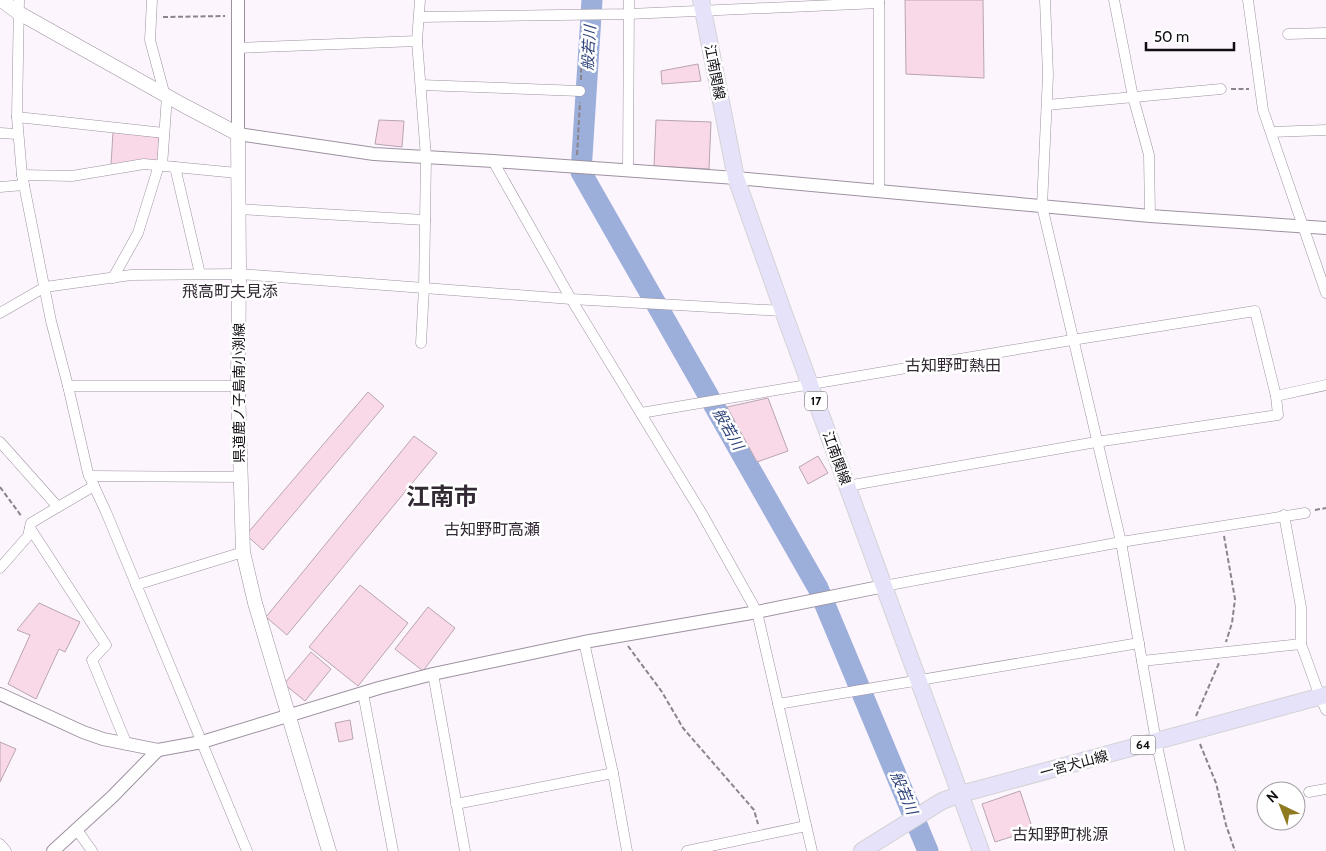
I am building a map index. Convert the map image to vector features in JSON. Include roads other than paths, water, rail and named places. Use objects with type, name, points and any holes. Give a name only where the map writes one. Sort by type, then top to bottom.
[{"type":"main road","points":[[1,0],[19,7],[166,96],[238,134]]},
{"type":"main road","name":"江南関線","points":[[702,6],[736,178],[981,851]]},
{"type":"main road","name":"県道鹿ノ子島南小渕線","points":[[238,134],[238,386],[243,552],[255,603],[328,851]]},
{"type":"main road","name":"一宮犬山線","points":[[862,851],[942,801],[961,794],[1194,731],[1324,701]]},
{"type":"street","points":[[113,278],[138,232],[160,166],[166,96],[150,40],[152,0]]},
{"type":"street","points":[[238,0],[238,134],[374,154],[736,178],[1150,216],[1326,228]]},
{"type":"street","points":[[420,0],[417,41],[426,158],[424,288],[420,344]]},
{"type":"street","points":[[628,171],[629,0]]},
{"type":"street","points":[[1045,0],[1048,75],[1042,206],[1121,542],[1156,741],[1180,851]]},
{"type":"street","points":[[1114,0],[1133,97],[1149,155],[1150,216]]},
{"type":"street","points":[[1248,0],[1263,110],[1305,227],[1326,293]]},
{"type":"street","points":[[420,18],[628,14],[702,6],[879,2],[879,190]]},
{"type":"street","points":[[19,7],[16,118],[23,180],[51,321],[89,476],[247,851]]},
{"type":"street","points":[[1288,34],[1326,33]]},
{"type":"street","points":[[237,48],[417,41]]},
{"type":"street","points":[[421,85],[580,91]]},
{"type":"street","points":[[1047,105],[1221,88]]},
{"type":"street","points":[[16,118],[164,134]]},
{"type":"street","points":[[1271,132],[1326,130]]},
{"type":"street","points":[[0,132],[17,134]]},
{"type":"street","points":[[493,161],[571,299],[701,512],[757,612],[812,851]]},
{"type":"street","points":[[0,187],[23,180],[72,176],[144,164],[237,172]]},
{"type":"street","points":[[174,167],[200,274]]},
{"type":"street","points":[[238,209],[425,220]]},
{"type":"street","points":[[0,313],[45,287],[130,276],[200,274],[239,274],[571,299],[783,311]]},
{"type":"street","points":[[641,413],[1072,340],[1255,312],[1276,396],[1278,415],[1096,442],[847,486]]},
{"type":"street","points":[[68,386],[238,386]]},
{"type":"street","points":[[1276,396],[1326,386]]},
{"type":"street","points":[[0,442],[58,506]]},
{"type":"street","points":[[89,476],[240,476]]},
{"type":"street","points":[[0,568],[28,536],[31,523],[94,486]]},
{"type":"street","points":[[0,694],[103,739],[158,750],[202,742],[363,693],[433,674],[584,642],[757,612],[884,586],[1121,542],[1305,513]]},
{"type":"street","points":[[1284,515],[1301,607],[1301,644],[1324,701]]},
{"type":"street","points":[[30,528],[106,645],[92,660],[127,745]]},
{"type":"street","points":[[136,585],[243,552]]},
{"type":"street","points":[[584,642],[613,773],[627,851]]},
{"type":"street","points":[[778,704],[1138,643]]},
{"type":"street","points":[[1142,661],[1301,644]]},
{"type":"street","points":[[433,674],[465,851]]},
{"type":"street","points":[[363,693],[393,851]]},
{"type":"street","points":[[53,851],[112,797],[158,750]]},
{"type":"street","points":[[456,804],[613,773]]},
{"type":"street","points":[[1309,792],[1326,789]]},
{"type":"street","points":[[687,851],[806,826]]},
{"type":"street","points":[[76,830],[92,851]]},
{"type":"street","points":[[0,844],[6,851]]},
{"type":"waterway","name":"般若川","points":[[592,0],[581,172],[818,588],[928,851]]},
{"type":"district","name":"飛高町夫見添","points":[[230,291]]},
{"type":"district","name":"古知野町熱田","points":[[953,365]]},
{"type":"district","name":"江南市","points":[[442,497]]},
{"type":"district","name":"古知野町高瀬","points":[[492,529]]},
{"type":"district","name":"古知野町桃源","points":[[1060,834]]}]
